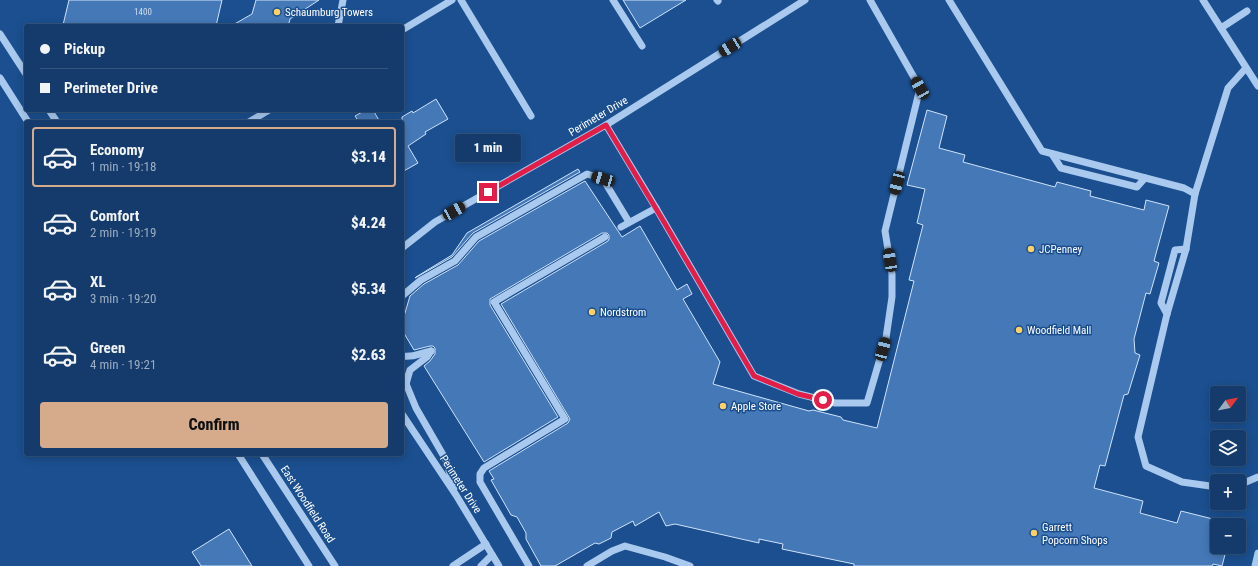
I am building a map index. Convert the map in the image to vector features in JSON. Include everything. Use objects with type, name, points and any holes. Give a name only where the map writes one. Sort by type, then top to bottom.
[{"type":"street","points":[[338,24],[343,0]]},
{"type":"street","points":[[404,29],[452,0]]},
{"type":"street","points":[[461,0],[531,116]]},
{"type":"street","points":[[613,0],[642,46]]},
{"type":"street","name":"Perimeter Drive","points":[[404,246],[435,222],[606,125],[805,0]]},
{"type":"street","points":[[606,125],[754,376],[798,394],[835,403],[867,403],[886,338],[892,297],[892,274],[885,231],[920,88],[870,0]]},
{"type":"street","points":[[949,0],[1042,151],[1184,188],[1195,194]]},
{"type":"street","points":[[1203,0],[1258,86]]},
{"type":"street","points":[[1221,28],[1247,11]]},
{"type":"street","points":[[0,34],[24,71]]},
{"type":"street","points":[[1210,486],[1182,482],[1146,466],[1138,437],[1167,314],[1186,249],[1195,194],[1228,88],[1246,68]]},
{"type":"street","points":[[0,78],[27,120]]},
{"type":"street","points":[[252,120],[264,112]]},
{"type":"street","points":[[1052,154],[1061,168],[1137,187],[1145,178]]},
{"type":"street","points":[[404,294],[421,280],[455,261],[476,238],[588,174],[603,179],[629,222]]},
{"type":"street","points":[[621,227],[656,208]]},
{"type":"street","points":[[529,566],[480,482],[480,474],[484,468],[565,419],[494,302],[605,237]]},
{"type":"street","points":[[404,356],[411,358],[423,352],[431,351],[427,357],[410,370],[406,384]]},
{"type":"street","points":[[404,379],[416,408],[446,460],[456,495]]},
{"type":"street","name":"Perimeter Drive","points":[[404,417],[456,495],[499,566]]},
{"type":"street","points":[[239,456],[309,566]]},
{"type":"street","name":"East Woodfield Road","points":[[263,456],[334,566]]},
{"type":"street","points":[[1246,482],[1258,477]]},
{"type":"street","points":[[453,566],[486,544]]},
{"type":"street","points":[[587,566],[624,546],[665,557],[690,566]]},
{"type":"street","points":[[1255,566],[1258,553]]},
{"type":"street","points":[[481,566],[492,555]]},
{"type":"building","points":[[69,0],[222,0],[216,24],[63,24]]},
{"type":"building","name":"Schaumburg Towers","points":[[256,0],[319,0],[290,19],[287,24],[234,24],[252,14]]},
{"type":"building","points":[[623,0],[686,0],[640,28]]},
{"type":"building","points":[[436,99],[448,119],[425,132],[426,134],[408,146],[418,163],[404,171],[404,120],[402,120],[402,117],[412,111],[413,113]]},
{"type":"building","name":"Woodfield Mall","points":[[927,110],[947,116],[939,148],[965,155],[963,162],[1055,187],[1057,182],[1091,191],[1090,196],[1144,210],[1146,200],[1169,206],[1154,261],[1159,263],[1150,294],[1146,293],[1134,339],[1135,353],[1140,355],[1128,394],[1124,395],[1105,466],[1100,465],[1094,488],[1143,501],[1140,513],[1177,523],[1181,511],[1210,518],[1210,554],[1225,554],[1222,566],[1213,564],[1212,566],[854,566],[854,564],[782,549],[783,544],[759,539],[759,543],[675,524],[666,526],[659,512],[635,526],[633,521],[612,532],[611,538],[599,544],[595,543],[555,566],[541,566],[526,539],[526,533],[517,517],[511,515],[491,480],[494,479],[489,471],[568,423],[570,419],[501,304],[608,241],[609,235],[607,233],[602,233],[490,299],[490,305],[558,417],[484,462],[424,366],[435,354],[435,348],[430,346],[414,350],[404,333],[404,316],[410,296],[424,284],[458,265],[479,241],[585,181],[622,237],[640,226],[677,290],[687,284],[692,294],[683,299],[720,362],[713,384],[809,411],[813,410],[841,417],[843,420],[877,428],[914,281],[909,280],[923,225],[917,223],[925,189],[907,185]]},
{"type":"building","points":[[362,112],[374,112],[379,120],[358,120],[355,116]]},
{"type":"building","points":[[578,169],[580,172],[473,233],[452,257],[415,278],[452,255],[467,233]]},
{"type":"building","points":[[229,529],[252,566],[201,566],[192,552]]},
{"type":"place","name":"Schaumburg Towers","points":[[277,12]]},
{"type":"place","name":"JCPenney","points":[[1031,249]]},
{"type":"place","name":"Nordstrom","points":[[592,312]]},
{"type":"place","name":"Woodfield Mall","points":[[1019,330]]},
{"type":"place","name":"Apple Store","points":[[723,406]]},
{"type":"place","name":"Garrett Popcorn Shops","points":[[1034,533]]},
{"type":"route","points":[[488,192],[606,125],[754,376],[798,394],[823,400]]}]
